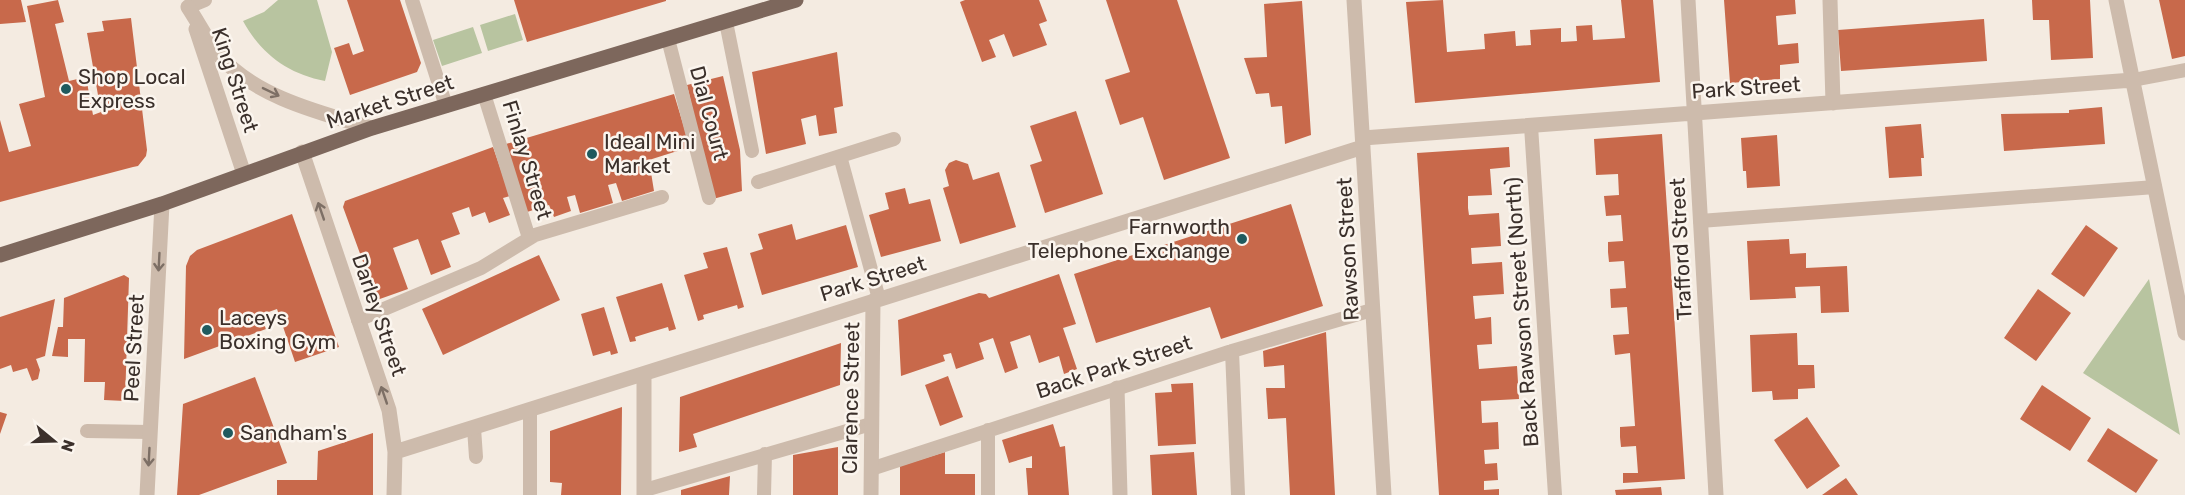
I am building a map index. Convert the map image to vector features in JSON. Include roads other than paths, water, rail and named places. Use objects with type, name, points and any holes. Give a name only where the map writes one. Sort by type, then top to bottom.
[{"type":"main road","name":"Market Street","points":[[0,255],[45,243],[162,204],[372,128],[726,22],[771,4],[796,0]]},
{"type":"street","name":"Rawson Street","points":[[1354,0],[1384,495]]},
{"type":"street","name":"Trafford Street","points":[[1688,0],[1716,495]]},
{"type":"street","points":[[1830,0],[1833,103]]},
{"type":"street","points":[[2116,0],[2185,333]]},
{"type":"street","points":[[188,3],[219,55],[252,82],[326,115],[372,128]]},
{"type":"street","name":"King Street","points":[[188,3],[244,174]]},
{"type":"street","name":"Park Street","points":[[395,452],[876,300],[1363,142],[1531,126],[2133,80]]},
{"type":"street","name":"Darley Street","points":[[302,152],[389,410],[395,452],[394,495]]},
{"type":"street","name":"Peel Street","points":[[147,495],[162,204]]},
{"type":"street","name":"Clarence Street","points":[[871,495],[871,424],[876,300]]},
{"type":"street","points":[[644,374],[644,493]]},
{"type":"street","points":[[1117,388],[1120,495]]},
{"type":"lane","points":[[188,3],[205,0]]},
{"type":"lane","points":[[412,0],[446,106]]},
{"type":"lane","points":[[726,22],[752,151]]},
{"type":"lane","name":"Dial Court","points":[[668,39],[709,198]]},
{"type":"lane","points":[[2133,80],[2185,70]]},
{"type":"lane","name":"Finlay Street","points":[[484,94],[530,238]]},
{"type":"lane","name":"Back Rawson Street (North)","points":[[1531,126],[1555,495]]},
{"type":"lane","points":[[758,182],[894,140]]},
{"type":"lane","points":[[840,156],[876,300]]},
{"type":"lane","points":[[1700,221],[2155,187]]},
{"type":"lane","points":[[358,320],[481,268],[530,238],[662,197]]},
{"type":"lane","name":"Back Park Street","points":[[871,469],[1232,351],[1372,310]]},
{"type":"lane","points":[[1232,351],[1238,495]]},
{"type":"lane","points":[[530,410],[530,495]]},
{"type":"lane","points":[[644,493],[765,454],[871,424]]},
{"type":"lane","points":[[474,428],[476,457]]},
{"type":"lane","points":[[988,429],[988,495]]},
{"type":"lane","points":[[87,432],[150,432]]},
{"type":"lane","points":[[764,495],[765,454]]},
{"type":"place","name":"Shop Local Express","points":[[66,89]]},
{"type":"place","name":"Ideal Mini Market","points":[[592,154]]},
{"type":"place","name":"Farnworth Telephone Exchange","points":[[1242,239]]},
{"type":"place","name":"Laceys Boxing Gym","points":[[207,330]]},
{"type":"place","name":"Sandham's","points":[[228,433]]}]
